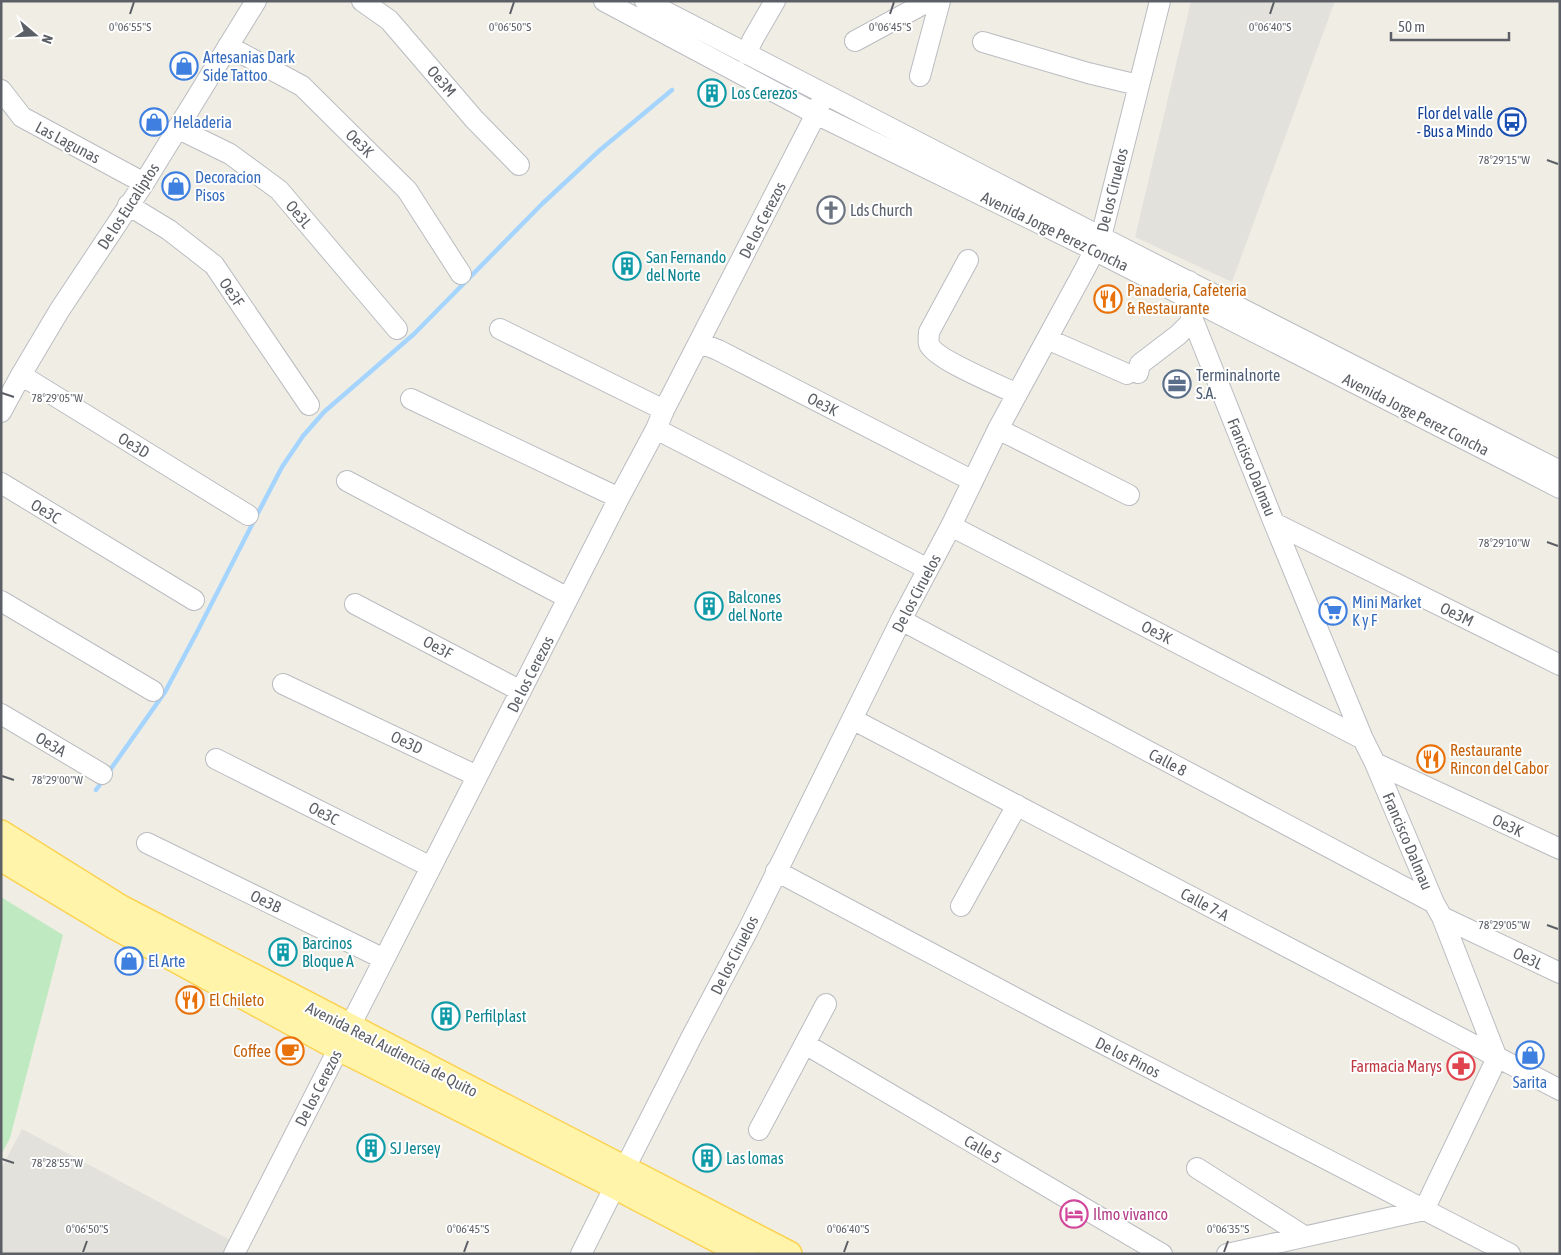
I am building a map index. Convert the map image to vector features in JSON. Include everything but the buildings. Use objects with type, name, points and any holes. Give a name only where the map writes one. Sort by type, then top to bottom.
[{"type":"main road","name":"Avenida Real Audiencia de Quito","points":[[1,834],[121,908],[344,1038]]},
{"type":"main road","name":"Avenida Real Audiencia de Quito","points":[[1,858],[114,926],[344,1038],[620,1177],[788,1254]]},
{"type":"main road","name":"Avenida Real Audiencia de Quito","points":[[620,1177],[744,1254]]},
{"type":"street","name":"De los Eucaliptos","points":[[1,412],[59,311],[144,182],[256,1]]},
{"type":"street","name":"Oe3M","points":[[362,1],[389,20],[474,119],[519,165]]},
{"type":"street","name":"Avenida Jorge Perez Concha","points":[[604,1],[816,114],[1097,244],[1560,471]]},
{"type":"street","name":"Avenida Jorge Perez Concha","points":[[645,1],[824,94],[1097,244]]},
{"type":"street","points":[[746,54],[775,1]]},
{"type":"street","points":[[855,41],[928,1]]},
{"type":"street","points":[[920,76],[940,1]]},
{"type":"street","name":"De los Ciruelos","points":[[581,1254],[690,1038],[748,930],[852,718],[951,526],[998,429],[1097,244],[1160,1]]},
{"type":"street","points":[[983,42],[1138,86]]},
{"type":"street","name":"Oe3K","points":[[228,46],[302,86],[407,190],[461,274]]},
{"type":"street","name":"Las Lagunas","points":[[1,90],[22,117],[144,182]]},
{"type":"street","name":"De los Cerezos","points":[[234,1254],[656,429],[816,114],[824,94]]},
{"type":"street","name":"Oe3L","points":[[177,128],[230,154],[279,190],[397,329]]},
{"type":"street","name":"Oe3F","points":[[128,205],[169,230],[214,265],[309,405]]},
{"type":"street","points":[[968,260],[929,332],[929,344],[936,353],[948,361],[1018,394]]},
{"type":"street","name":"Avenida Jorge Perez Concha","points":[[1186,288],[1560,488]]},
{"type":"street","name":"Francisco Dalmau","points":[[1186,288],[1193,320],[1274,523],[1438,910],[1498,1058]]},
{"type":"street","points":[[1047,339],[1132,373],[1140,364],[1178,335],[1193,320]]},
{"type":"street","points":[[500,329],[664,410]]},
{"type":"street","name":"Oe3K","points":[[700,342],[973,481]]},
{"type":"street","name":"Oe3D","points":[[21,375],[248,515]]},
{"type":"street","points":[[411,399],[620,498]]},
{"type":"street","points":[[656,429],[928,569]]},
{"type":"street","points":[[998,429],[1129,495]]},
{"type":"street","points":[[347,481],[568,598]]},
{"type":"street","name":"Oe3C","points":[[1,483],[194,600]]},
{"type":"street","name":"Oe3M","points":[[1274,523],[1560,665]]},
{"type":"street","name":"Oe3K","points":[[951,526],[1364,739]]},
{"type":"street","points":[[1,601],[152,691]]},
{"type":"street","name":"Oe3F","points":[[355,604],[521,691]]},
{"type":"street","name":"Calle 8","points":[[901,620],[1438,910]]},
{"type":"street","name":"Oe3D","points":[[282,684],[477,776]]},
{"type":"street","name":"Oe3A","points":[[1,714],[102,774]]},
{"type":"street","name":"Calle 7-A","points":[[852,718],[1560,1090]]},
{"type":"street","name":"Oe3C","points":[[216,759],[432,867]]},
{"type":"street","name":"Oe3K","points":[[1375,763],[1560,849]]},
{"type":"street","points":[[961,906],[1017,805]]},
{"type":"street","name":"Oe3B","points":[[147,843],[384,959]]},
{"type":"street","name":"De los Pinos","points":[[776,871],[1057,1020],[1510,1254]]},
{"type":"street","name":"Oe3L","points":[[1438,910],[1560,973]]},
{"type":"street","points":[[759,1130],[826,1004]]},
{"type":"street","name":"Calle 5","points":[[804,1044],[1162,1254]]},
{"type":"street","points":[[1227,1254],[1424,1210],[1498,1058]]},
{"type":"street","points":[[1197,1168],[1304,1236]]},
{"type":"shaded area","points":[[1191,1],[1335,1],[1232,282],[1135,237]]},
{"type":"shaded area","points":[[22,1129],[232,1241],[226,1254],[1,1254],[1,1169]]},
{"type":"green space","points":[[1,897],[63,935],[10,1138],[1,1155]]},
{"type":"waterway","points":[[108,773],[165,692],[282,467],[303,436],[324,412],[414,334],[542,204],[600,150],[672,90]]},
{"type":"waterway","points":[[96,790],[104,779]]},
{"type":"place","name":"Artesanias Dark Side Tattoo","points":[[184,66]]},
{"type":"place","name":"Los Cerezos","points":[[712,93]]},
{"type":"place","name":"Heladeria","points":[[154,122]]},
{"type":"place","name":"Flor del valle - Bus a Mindo","points":[[1512,122]]},
{"type":"place","name":"Decoracion Pisos","points":[[176,186]]},
{"type":"place","name":"Lds Church","points":[[831,210]]},
{"type":"place","name":"San Fernando del Norte","points":[[627,266]]},
{"type":"place","name":"Panaderia, Cafeteria & Restaurante","points":[[1108,299]]},
{"type":"place","name":"Terminalnorte S.A.","points":[[1177,384]]},
{"type":"place","name":"Balcones del Norte","points":[[709,606]]},
{"type":"place","name":"Mini Market K y F","points":[[1333,611]]},
{"type":"place","name":"Restaurante Rincon del Cabor","points":[[1431,759]]},
{"type":"place","name":"Barcinos Bloque A","points":[[283,952]]},
{"type":"place","name":"El Arte","points":[[129,961]]},
{"type":"place","name":"El Chileto","points":[[190,1000]]},
{"type":"place","name":"Perfilplast","points":[[446,1016]]},
{"type":"place","name":"Coffee","points":[[290,1051]]},
{"type":"place","name":"Sarita","points":[[1530,1055]]},
{"type":"place","name":"Farmacia Marys","points":[[1461,1066]]},
{"type":"place","name":"SJ Jersey","points":[[371,1148]]},
{"type":"place","name":"Las lomas","points":[[707,1158]]},
{"type":"place","name":"Ilmo vivanco","points":[[1074,1214]]}]
